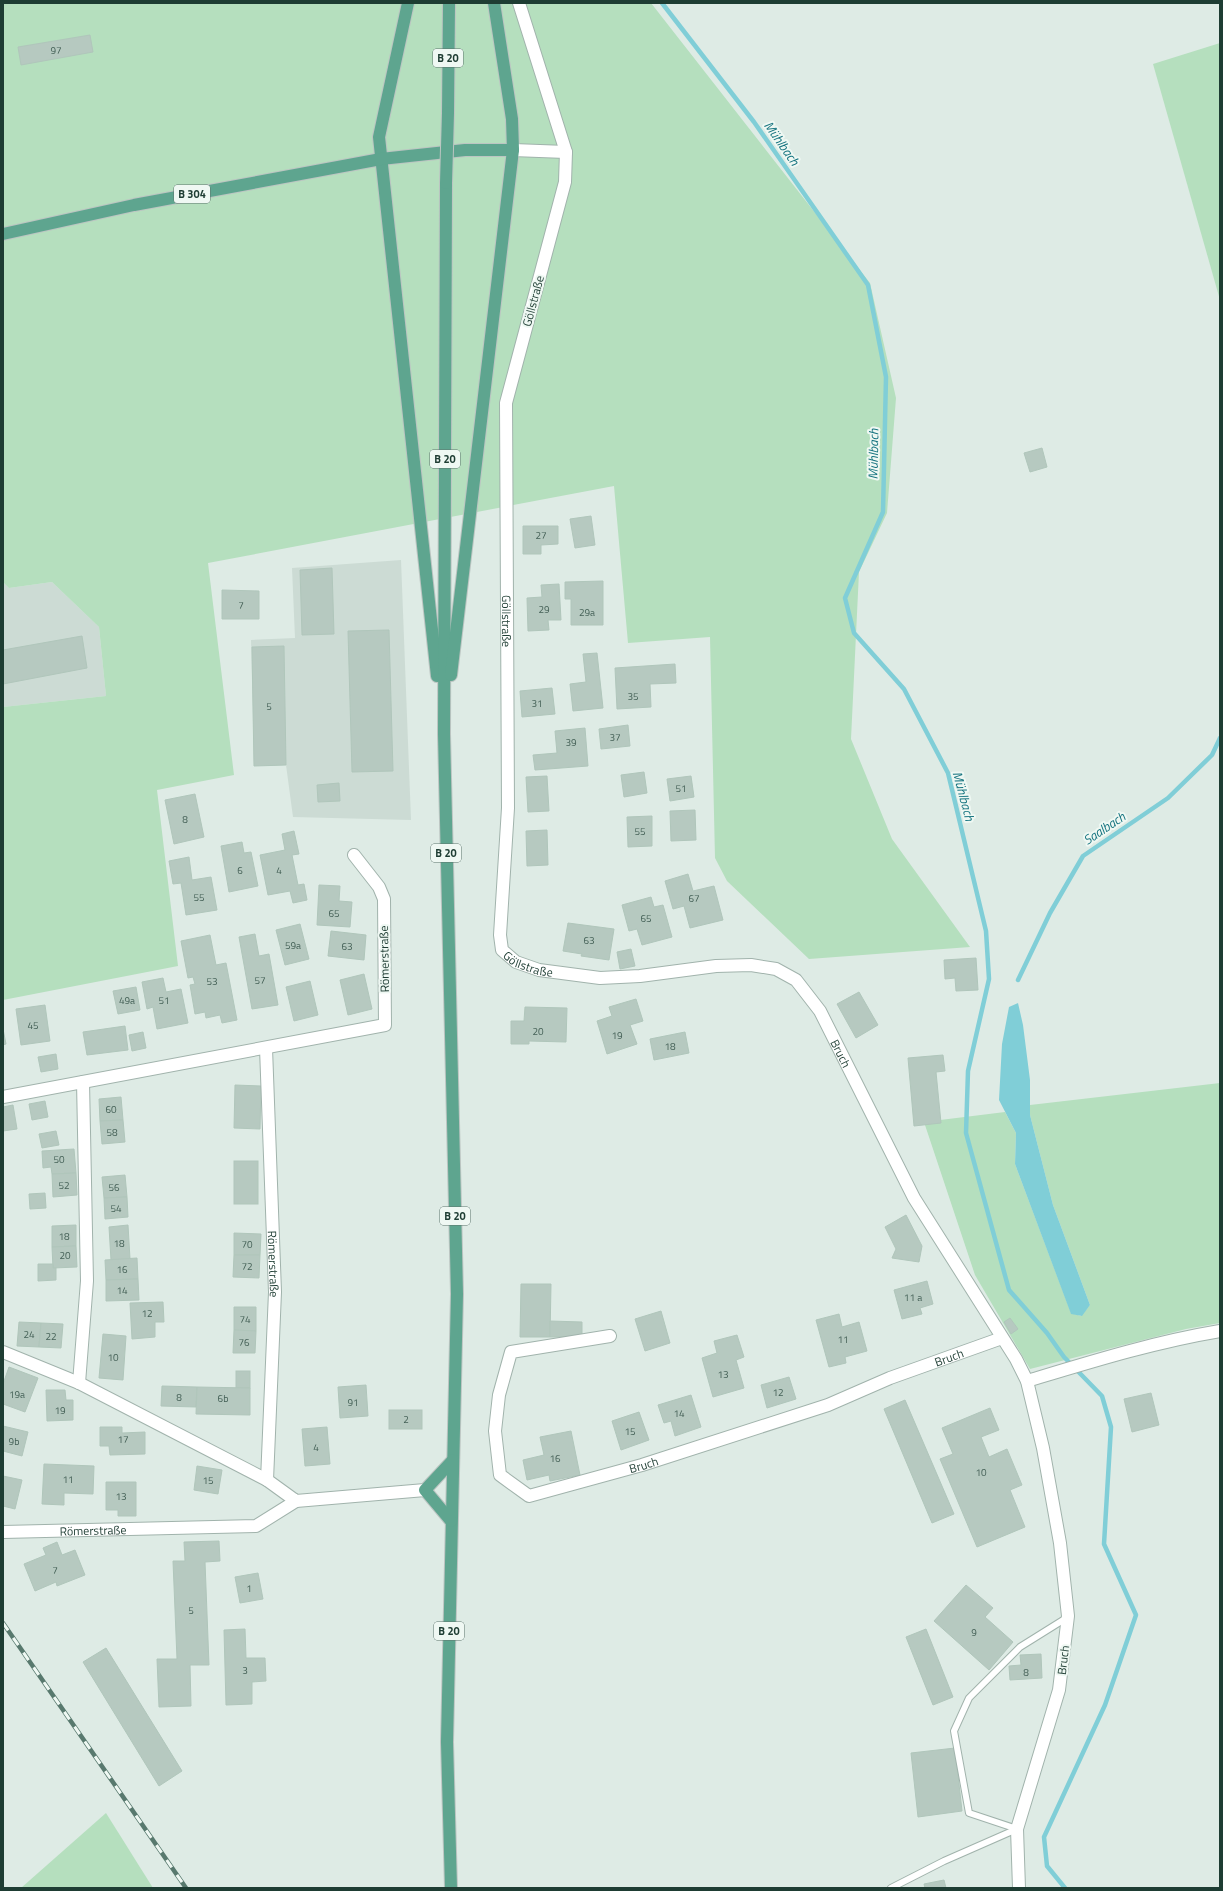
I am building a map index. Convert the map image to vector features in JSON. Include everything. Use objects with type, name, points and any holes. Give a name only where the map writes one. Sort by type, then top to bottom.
[{"type":"main road","points":[[408,3],[379,137],[444,734]]},
{"type":"main road","name":"B 20","points":[[449,3],[446,183],[444,734],[457,1294],[447,1742],[451,1888]]},
{"type":"main road","points":[[444,734],[512,150],[512,119],[494,3]]},
{"type":"main road","name":"B 304","points":[[3,234],[134,205],[381,159],[465,150],[512,150]]},
{"type":"main road","points":[[452,1521],[425,1490],[453,1460]]},
{"type":"street","name":"Göllstraße","points":[[519,3],[566,152],[565,182],[506,404],[508,808],[500,936],[502,950],[516,962],[539,970],[600,978],[640,976],[716,966],[751,965],[776,969],[796,980]]},
{"type":"street","points":[[512,150],[566,152]]},
{"type":"street","name":"Römerstraße","points":[[3,1097],[266,1048],[385,1024],[384,899],[379,887],[354,855]]},
{"type":"street","name":"Bruch","points":[[796,980],[820,1012],[914,1198],[1002,1338],[1027,1381],[1043,1448],[1060,1543],[1068,1616],[1059,1690],[1017,1829],[1019,1888]]},
{"type":"street","name":"Römerstraße","points":[[266,1048],[274,1292],[267,1480]]},
{"type":"street","points":[[79,1383],[87,1281],[83,1082]]},
{"type":"street","points":[[1027,1381],[1087,1362],[1188,1336],[1220,1331]]},
{"type":"street","name":"Bruch","points":[[610,1336],[511,1352],[499,1395],[495,1431],[500,1475],[529,1496],[642,1465],[828,1404],[890,1378],[1002,1338]]},
{"type":"street","points":[[3,1352],[79,1383],[267,1480],[296,1501]]},
{"type":"street","name":"Römerstraße","points":[[3,1532],[256,1526],[296,1501],[425,1490]]},
{"type":"lane","points":[[1017,1829],[969,1812],[954,1730],[969,1698],[1020,1648],[1068,1616]]},
{"type":"lane","points":[[890,1888],[944,1861],[1017,1829]]},
{"type":"shaded area","points":[[401,560],[411,820],[293,817],[286,765],[254,766],[251,640],[295,638],[292,568]]},
{"type":"shaded area","points":[[3,582],[9,588],[52,582],[99,627],[106,696],[3,707]]},
{"type":"green space","points":[[3,3],[651,3],[870,283],[896,398],[887,513],[859,572],[851,739],[892,839],[970,947],[809,959],[727,881],[715,858],[710,637],[628,643],[614,486],[208,563],[234,775],[157,790],[178,966],[3,1000],[3,707],[106,696],[99,627],[52,582],[9,588],[3,582]]},
{"type":"green space","points":[[1220,43],[1220,300],[1153,64]]},
{"type":"green space","points":[[1220,1083],[1220,1323],[1186,1329],[1030,1369],[975,1275],[924,1122],[1005,1112],[1016,1133],[1015,1164],[1071,1313],[1081,1316],[1090,1305],[1053,1205],[1030,1115],[1030,1105]]},
{"type":"green space","points":[[106,1813],[153,1888],[21,1888]]},
{"type":"water","points":[[1018,1003],[1023,1025],[1030,1080],[1030,1115],[1053,1205],[1090,1305],[1082,1316],[1071,1314],[1015,1164],[1016,1133],[999,1100],[1002,1044],[1009,1007]]},
{"type":"building","points":[[90,35],[93,52],[21,65],[18,47]]},
{"type":"building","points":[[1042,448],[1047,467],[1030,472],[1024,453]]},
{"type":"building","points":[[591,516],[595,545],[575,548],[570,519]]},
{"type":"building","points":[[523,526],[558,526],[558,544],[541,545],[541,554],[523,554]]},
{"type":"building","points":[[332,568],[334,634],[302,635],[300,570]]},
{"type":"building","points":[[603,581],[603,625],[571,625],[571,599],[565,599],[565,582]]},
{"type":"building","points":[[559,584],[561,620],[548,620],[549,630],[528,631],[527,598],[542,597],[541,585]]},
{"type":"building","points":[[222,590],[259,591],[259,619],[222,619]]},
{"type":"building","points":[[389,630],[393,771],[352,772],[348,631]]},
{"type":"building","points":[[82,636],[87,668],[3,684],[3,650]]},
{"type":"building","points":[[284,646],[286,765],[254,766],[252,647]]},
{"type":"building","points":[[597,653],[603,708],[573,711],[570,684],[586,682],[583,654]]},
{"type":"building","points":[[675,664],[676,683],[650,684],[651,707],[617,709],[615,668]]},
{"type":"building","points":[[552,688],[555,714],[522,717],[520,691]]},
{"type":"building","points":[[628,725],[630,746],[601,749],[599,729]]},
{"type":"building","points":[[585,728],[588,766],[535,770],[533,755],[557,753],[555,731]]},
{"type":"building","points":[[644,772],[647,793],[624,797],[621,775]]},
{"type":"building","points":[[547,776],[549,811],[528,812],[526,777]]},
{"type":"building","points":[[691,776],[694,797],[670,801],[667,779]]},
{"type":"building","points":[[339,783],[340,801],[318,802],[317,785]]},
{"type":"building","points":[[195,794],[204,837],[174,844],[165,800]]},
{"type":"building","points":[[695,810],[696,840],[671,841],[670,811]]},
{"type":"building","points":[[652,816],[652,846],[628,847],[627,817]]},
{"type":"building","points":[[547,830],[548,865],[527,866],[526,831]]},
{"type":"building","points":[[294,831],[299,854],[292,855],[298,885],[304,884],[307,900],[293,903],[290,891],[268,895],[260,855],[285,850],[282,834]]},
{"type":"building","points":[[242,842],[244,853],[251,852],[258,886],[229,892],[221,846]]},
{"type":"building","points":[[189,857],[192,880],[211,877],[217,910],[186,915],[181,883],[173,884],[169,861]]},
{"type":"building","points":[[688,874],[693,891],[714,886],[723,920],[690,928],[684,906],[673,909],[665,881]]},
{"type":"building","points":[[319,885],[340,886],[339,901],[352,902],[350,927],[317,925]]},
{"type":"building","points":[[651,897],[654,907],[663,905],[672,937],[642,945],[637,929],[629,931],[622,905]]},
{"type":"building","points":[[568,923],[614,929],[609,960],[581,956],[582,954],[563,951]]},
{"type":"building","points":[[300,924],[309,959],[285,965],[276,930]]},
{"type":"building","points":[[331,931],[366,935],[364,960],[328,956]]},
{"type":"building","points":[[255,934],[259,956],[269,954],[278,1005],[252,1009],[239,937]]},
{"type":"building","points":[[210,935],[216,965],[226,963],[237,1020],[222,1023],[220,1015],[206,1018],[205,1012],[195,1014],[190,985],[195,984],[193,977],[188,978],[181,941]]},
{"type":"building","points":[[631,949],[635,966],[620,969],[617,952]]},
{"type":"building","points":[[976,958],[978,990],[956,991],[955,978],[945,979],[944,960]]},
{"type":"building","points":[[364,974],[372,1009],[348,1015],[340,980]]},
{"type":"building","points":[[163,978],[166,992],[181,989],[188,1023],[157,1029],[153,1007],[147,1009],[142,982]]},
{"type":"building","points":[[310,981],[318,1015],[294,1021],[286,987]]},
{"type":"building","points":[[136,987],[140,1010],[118,1014],[113,991]]},
{"type":"building","points":[[859,992],[878,1025],[856,1038],[837,1004]]},
{"type":"building","points":[[636,999],[643,1021],[630,1025],[637,1044],[607,1054],[597,1021],[612,1016],[609,1007]]},
{"type":"building","points":[[45,1005],[50,1041],[21,1045],[16,1009]]},
{"type":"building","points":[[525,1007],[567,1008],[566,1042],[529,1041],[529,1044],[511,1044],[511,1021],[524,1021]]},
{"type":"building","points":[[125,1026],[128,1050],[87,1055],[83,1032]]},
{"type":"building","points":[[3,1029],[6,1044],[3,1045]]},
{"type":"building","points":[[143,1032],[146,1048],[132,1051],[129,1035]]},
{"type":"building","points":[[685,1032],[689,1053],[654,1060],[650,1039]]},
{"type":"building","points":[[56,1054],[58,1069],[41,1072],[38,1057]]},
{"type":"building","points":[[943,1055],[945,1071],[936,1072],[941,1123],[914,1126],[908,1058]]},
{"type":"building","points":[[235,1085],[261,1086],[260,1129],[234,1128]]},
{"type":"building","points":[[121,1097],[123,1120],[100,1121],[99,1099]]},
{"type":"building","points":[[45,1101],[48,1117],[32,1120],[29,1104]]},
{"type":"building","points":[[13,1105],[17,1129],[3,1131],[3,1107]]},
{"type":"building","points":[[123,1120],[125,1142],[102,1144],[100,1121]]},
{"type":"building","points":[[56,1131],[59,1145],[42,1148],[39,1134]]},
{"type":"building","points":[[74,1149],[76,1173],[52,1174],[51,1167],[43,1168],[42,1151]]},
{"type":"building","points":[[234,1161],[258,1161],[258,1204],[234,1204]]},
{"type":"building","points":[[76,1173],[77,1195],[53,1197],[52,1174]]},
{"type":"building","points":[[125,1175],[127,1197],[104,1198],[102,1177]]},
{"type":"building","points":[[45,1193],[46,1208],[30,1209],[29,1194]]},
{"type":"building","points":[[127,1197],[128,1217],[105,1219],[104,1198]]},
{"type":"building","points":[[906,1215],[922,1246],[919,1262],[892,1258],[896,1249],[885,1227]]},
{"type":"building","points":[[76,1225],[76,1246],[52,1247],[52,1226]]},
{"type":"building","points":[[128,1225],[130,1259],[111,1260],[109,1227]]},
{"type":"building","points":[[234,1233],[261,1234],[260,1255],[234,1255]]},
{"type":"building","points":[[76,1246],[77,1267],[53,1268],[52,1247]]},
{"type":"building","points":[[234,1255],[260,1255],[259,1278],[233,1277]]},
{"type":"building","points":[[137,1258],[138,1279],[106,1280],[105,1260]]},
{"type":"building","points":[[38,1264],[53,1264],[53,1268],[56,1268],[56,1280],[38,1281]]},
{"type":"building","points":[[138,1279],[139,1300],[106,1301],[106,1280]]},
{"type":"building","points":[[927,1281],[933,1304],[920,1308],[922,1314],[902,1319],[894,1290]]},
{"type":"building","points":[[521,1284],[551,1284],[550,1337],[520,1337]]},
{"type":"building","points":[[163,1302],[164,1322],[155,1322],[155,1337],[132,1339],[130,1303]]},
{"type":"building","points":[[234,1307],[256,1307],[256,1331],[234,1330]]},
{"type":"building","points":[[661,1311],[670,1343],[645,1351],[635,1319]]},
{"type":"building","points":[[839,1314],[842,1327],[859,1322],[867,1351],[845,1357],[846,1363],[829,1367],[816,1320]]},
{"type":"building","points":[[1010,1318],[1018,1329],[1011,1334],[1004,1322]]},
{"type":"building","points":[[550,1321],[582,1322],[582,1337],[550,1337]]},
{"type":"building","points":[[19,1322],[41,1323],[39,1347],[17,1346]]},
{"type":"building","points":[[41,1323],[63,1324],[61,1348],[39,1347]]},
{"type":"building","points":[[234,1330],[256,1331],[255,1353],[233,1353]]},
{"type":"building","points":[[103,1334],[126,1336],[123,1380],[99,1378]]},
{"type":"building","points":[[737,1335],[744,1357],[736,1360],[744,1388],[713,1397],[702,1358],[717,1353],[714,1341]]},
{"type":"building","points":[[9,1367],[38,1378],[25,1412],[3,1404],[3,1384]]},
{"type":"building","points":[[236,1371],[250,1371],[250,1388],[236,1388]]},
{"type":"building","points":[[789,1377],[796,1399],[767,1408],[761,1385]]},
{"type":"building","points":[[366,1385],[368,1416],[340,1418],[338,1387]]},
{"type":"building","points":[[162,1386],[197,1387],[196,1407],[161,1406]]},
{"type":"building","points":[[197,1387],[250,1388],[250,1415],[196,1414]]},
{"type":"building","points":[[46,1390],[65,1390],[66,1400],[73,1400],[73,1420],[47,1421]]},
{"type":"building","points":[[1151,1393],[1159,1425],[1132,1432],[1124,1399]]},
{"type":"building","points":[[691,1395],[701,1427],[675,1436],[671,1421],[664,1423],[658,1405]]},
{"type":"building","points":[[905,1400],[954,1514],[932,1523],[884,1409]]},
{"type":"building","points":[[990,1408],[999,1430],[981,1437],[989,1457],[1007,1449],[1022,1485],[1010,1490],[1025,1527],[977,1547],[940,1459],[953,1454],[942,1428]]},
{"type":"building","points":[[389,1410],[422,1410],[422,1429],[389,1429]]},
{"type":"building","points":[[639,1412],[649,1440],[621,1450],[612,1421]]},
{"type":"building","points":[[3,1426],[28,1432],[22,1456],[3,1451]]},
{"type":"building","points":[[100,1427],[122,1427],[122,1433],[145,1432],[145,1454],[110,1455],[109,1446],[100,1446]]},
{"type":"building","points":[[327,1427],[330,1464],[305,1466],[302,1429]]},
{"type":"building","points":[[571,1431],[580,1475],[550,1481],[549,1475],[527,1480],[523,1460],[544,1455],[540,1437]]},
{"type":"building","points":[[44,1464],[94,1466],[93,1494],[64,1493],[64,1505],[42,1504]]},
{"type":"building","points":[[197,1466],[222,1470],[218,1494],[194,1490]]},
{"type":"building","points":[[3,1476],[22,1480],[15,1509],[3,1506]]},
{"type":"building","points":[[106,1482],[136,1482],[136,1516],[118,1516],[118,1510],[106,1510]]},
{"type":"building","points":[[219,1541],[220,1561],[205,1562],[209,1665],[190,1665],[191,1706],[159,1707],[157,1659],[177,1659],[173,1561],[185,1561],[184,1542]]},
{"type":"building","points":[[57,1542],[62,1555],[75,1550],[85,1575],[57,1586],[56,1582],[35,1591],[24,1564],[46,1555],[43,1548]]},
{"type":"building","points":[[258,1573],[263,1599],[240,1603],[235,1577]]},
{"type":"building","points":[[966,1585],[993,1608],[985,1617],[1013,1642],[989,1670],[934,1621]]},
{"type":"building","points":[[245,1629],[246,1658],[265,1658],[266,1681],[252,1682],[252,1704],[226,1705],[224,1630]]},
{"type":"building","points":[[926,1629],[953,1697],[933,1705],[906,1637]]},
{"type":"building","points":[[106,1648],[182,1771],[159,1786],[83,1662]]},
{"type":"building","points":[[1041,1654],[1042,1678],[1010,1680],[1009,1666],[1021,1665],[1020,1655]]},
{"type":"building","points":[[955,1748],[962,1811],[918,1817],[911,1753]]},
{"type":"building","points":[[944,1880],[946,1888],[925,1888],[924,1884]]},
{"type":"waterway","name":"Mühlbach","points":[[662,3],[754,122],[868,285],[886,377],[883,512],[845,598],[854,633],[904,689],[948,773],[986,931],[989,979],[968,1071],[966,1133],[1009,1290],[1047,1333],[1064,1357],[1102,1396],[1111,1427],[1104,1544],[1136,1615],[1105,1705],[1044,1837],[1047,1866],[1065,1888]]},
{"type":"waterway","name":"Saalbach","points":[[1018,980],[1050,913],[1083,856],[1168,798],[1212,755],[1220,738]]},
{"type":"railway","points":[[3,1623],[186,1888]]}]
